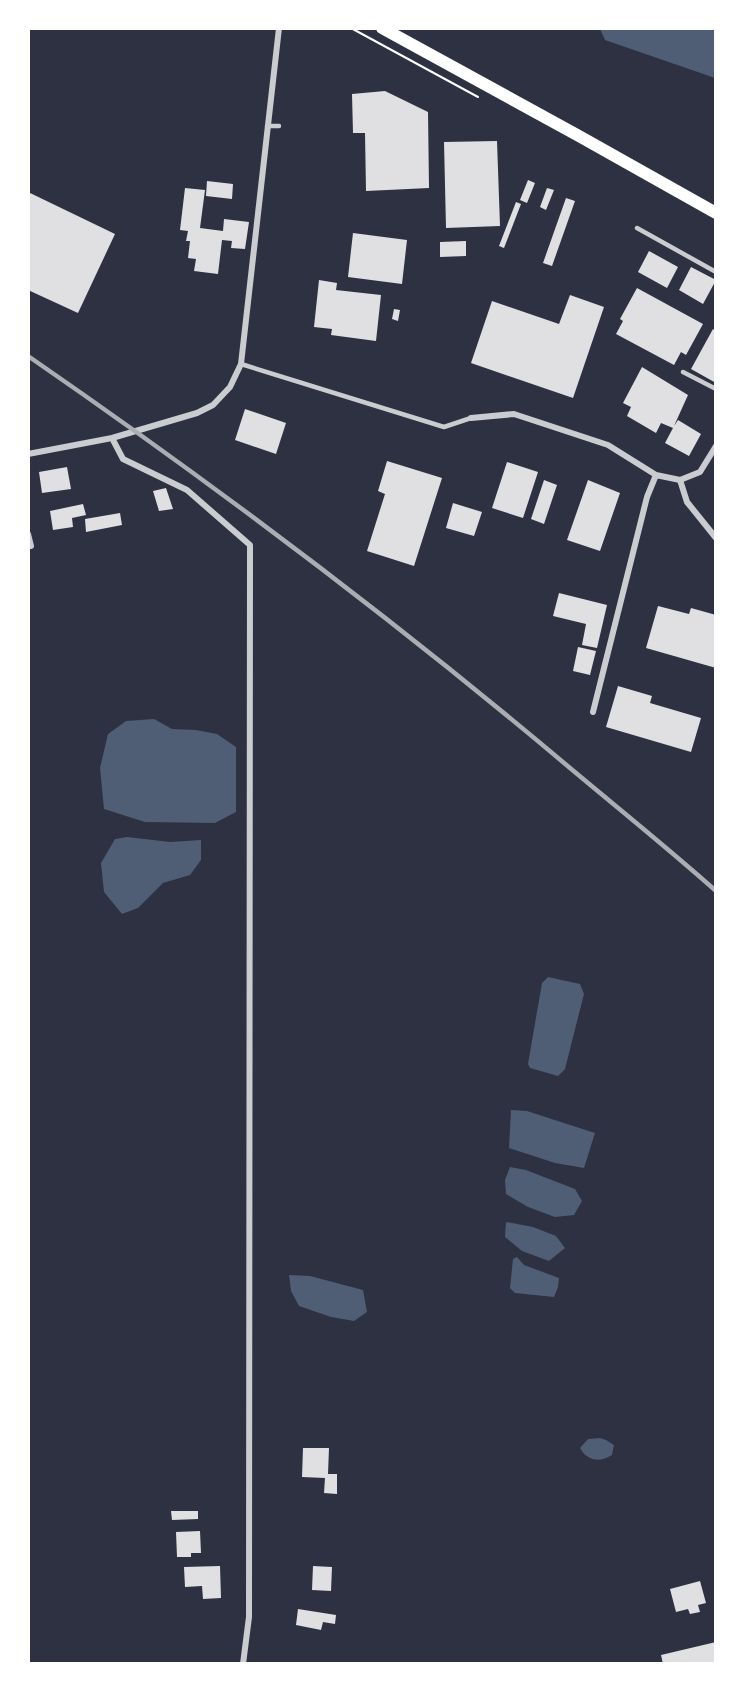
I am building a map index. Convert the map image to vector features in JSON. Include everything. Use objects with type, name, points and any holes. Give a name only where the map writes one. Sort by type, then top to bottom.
[{"type":"main road","points":[[382,28],[716,213]]},
{"type":"street","points":[[28,454],[112,438],[197,413],[213,405],[230,387],[241,364],[279,28]]},
{"type":"street","points":[[471,418],[514,414],[608,445],[656,476],[681,480],[700,472],[716,446]]},
{"type":"street","points":[[112,438],[123,459],[188,490],[250,545],[249,1617],[243,1664]]},
{"type":"street","points":[[593,712],[647,497],[656,476]]},
{"type":"street","points":[[681,480],[687,502],[716,538]]},
{"type":"street","points":[[28,534],[31,546]]},
{"type":"lane","points":[[267,126],[279,126]]},
{"type":"lane","points":[[637,228],[716,272]]},
{"type":"lane","points":[[241,364],[444,427],[471,418]]},
{"type":"lane","points":[[683,372],[716,389]]},
{"type":"water","points":[[600,29],[715,29],[715,78],[605,40]]},
{"type":"water","points":[[154,719],[172,729],[217,734],[236,747],[236,812],[215,823],[145,822],[104,809],[100,768],[108,734],[126,721]]},
{"type":"water","points":[[127,837],[170,842],[201,840],[201,860],[190,875],[163,883],[138,908],[122,914],[104,892],[101,863],[115,839]]},
{"type":"water","points":[[548,977],[580,984],[584,994],[565,1069],[558,1076],[530,1068],[528,1064],[542,983]]},
{"type":"water","points":[[511,1110],[527,1111],[595,1133],[584,1168],[555,1163],[509,1148]]},
{"type":"water","points":[[510,1167],[526,1170],[575,1189],[582,1201],[574,1215],[555,1217],[528,1207],[506,1194],[505,1180]]},
{"type":"water","points":[[506,1222],[533,1227],[556,1236],[565,1248],[549,1261],[522,1251],[505,1237]]},
{"type":"water","points":[[517,1257],[524,1265],[559,1278],[554,1297],[515,1293],[510,1288],[513,1259]]},
{"type":"water","points":[[289,1275],[310,1276],[363,1290],[367,1312],[354,1321],[331,1317],[299,1306],[291,1291]]},
{"type":"water","points":[[600,1438],[614,1445],[612,1455],[598,1460],[586,1456],[580,1448],[588,1439]]},
{"type":"building","points":[[385,91],[428,112],[429,188],[366,191],[365,133],[353,133],[352,94]]},
{"type":"building","points":[[497,141],[500,226],[446,228],[444,142]]},
{"type":"building","points":[[528,180],[535,183],[527,203],[520,200]]},
{"type":"building","points":[[207,181],[233,184],[232,199],[206,196]]},
{"type":"building","points":[[185,188],[205,190],[200,228],[223,231],[224,219],[249,222],[245,249],[231,248],[232,241],[222,240],[218,274],[194,271],[196,259],[188,258],[190,241],[186,241],[188,231],[180,230]]},
{"type":"building","points":[[547,188],[554,190],[546,210],[540,207]]},
{"type":"building","points":[[28,192],[115,234],[78,313],[28,290]]},
{"type":"building","points":[[566,198],[575,201],[552,266],[543,263]]},
{"type":"building","points":[[516,202],[521,204],[504,248],[499,246]]},
{"type":"building","points":[[353,233],[407,240],[402,284],[348,277]]},
{"type":"building","points":[[466,241],[466,256],[440,257],[440,242]]},
{"type":"building","points":[[649,251],[678,267],[667,288],[638,272]]},
{"type":"building","points":[[691,267],[716,280],[703,304],[679,290]]},
{"type":"building","points":[[319,280],[337,283],[336,290],[381,295],[376,341],[331,335],[332,329],[314,327]]},
{"type":"building","points":[[637,288],[703,324],[686,355],[681,352],[674,365],[616,334],[623,321],[620,319]]},
{"type":"building","points":[[570,295],[604,307],[573,398],[471,363],[492,301],[559,324]]},
{"type":"building","points":[[394,309],[400,310],[398,321],[392,319]]},
{"type":"building","points":[[713,329],[716,331],[716,383],[691,369]]},
{"type":"building","points":[[642,367],[688,395],[674,426],[678,420],[701,434],[689,456],[665,443],[673,428],[661,423],[656,433],[627,416],[631,407],[623,403]]},
{"type":"building","points":[[245,409],[286,423],[276,454],[235,440]]},
{"type":"building","points":[[387,461],[442,478],[414,566],[367,551],[385,494],[378,491]]},
{"type":"building","points":[[507,462],[538,472],[523,518],[492,508]]},
{"type":"building","points":[[67,467],[71,489],[42,493],[39,472]]},
{"type":"building","points":[[544,480],[557,485],[544,524],[531,519]]},
{"type":"building","points":[[588,480],[620,493],[600,551],[567,540]]},
{"type":"building","points":[[166,488],[173,509],[159,511],[153,491]]},
{"type":"building","points":[[453,503],[482,512],[474,536],[446,528]]},
{"type":"building","points":[[83,504],[86,515],[72,518],[73,527],[53,530],[50,511]]},
{"type":"building","points":[[120,513],[122,525],[86,532],[85,519]]},
{"type":"building","points":[[559,593],[607,605],[597,648],[582,645],[586,624],[553,616]]},
{"type":"building","points":[[658,606],[689,614],[691,608],[716,615],[716,668],[646,648]]},
{"type":"building","points":[[578,647],[596,651],[590,675],[573,671]]},
{"type":"building","points":[[618,686],[652,696],[650,703],[701,718],[691,752],[606,727]]},
{"type":"building","points":[[303,1448],[329,1448],[328,1474],[337,1474],[337,1494],[324,1493],[325,1478],[302,1477]]},
{"type":"building","points":[[171,1511],[198,1511],[198,1519],[172,1520]]},
{"type":"building","points":[[200,1531],[201,1553],[191,1553],[191,1557],[177,1557],[176,1532]]},
{"type":"building","points":[[220,1566],[221,1598],[203,1599],[202,1586],[185,1587],[184,1567]]},
{"type":"building","points":[[313,1566],[332,1567],[331,1591],[312,1590]]},
{"type":"building","points":[[700,1581],[706,1603],[698,1605],[700,1612],[690,1614],[688,1609],[676,1612],[670,1589]]},
{"type":"building","points":[[298,1609],[336,1615],[335,1624],[323,1622],[321,1630],[296,1625]]},
{"type":"building","points":[[716,1642],[716,1664],[663,1664],[661,1655]]},
{"type":"railway","points":[[28,356],[167,454],[372,607],[505,714],[716,891]]}]
